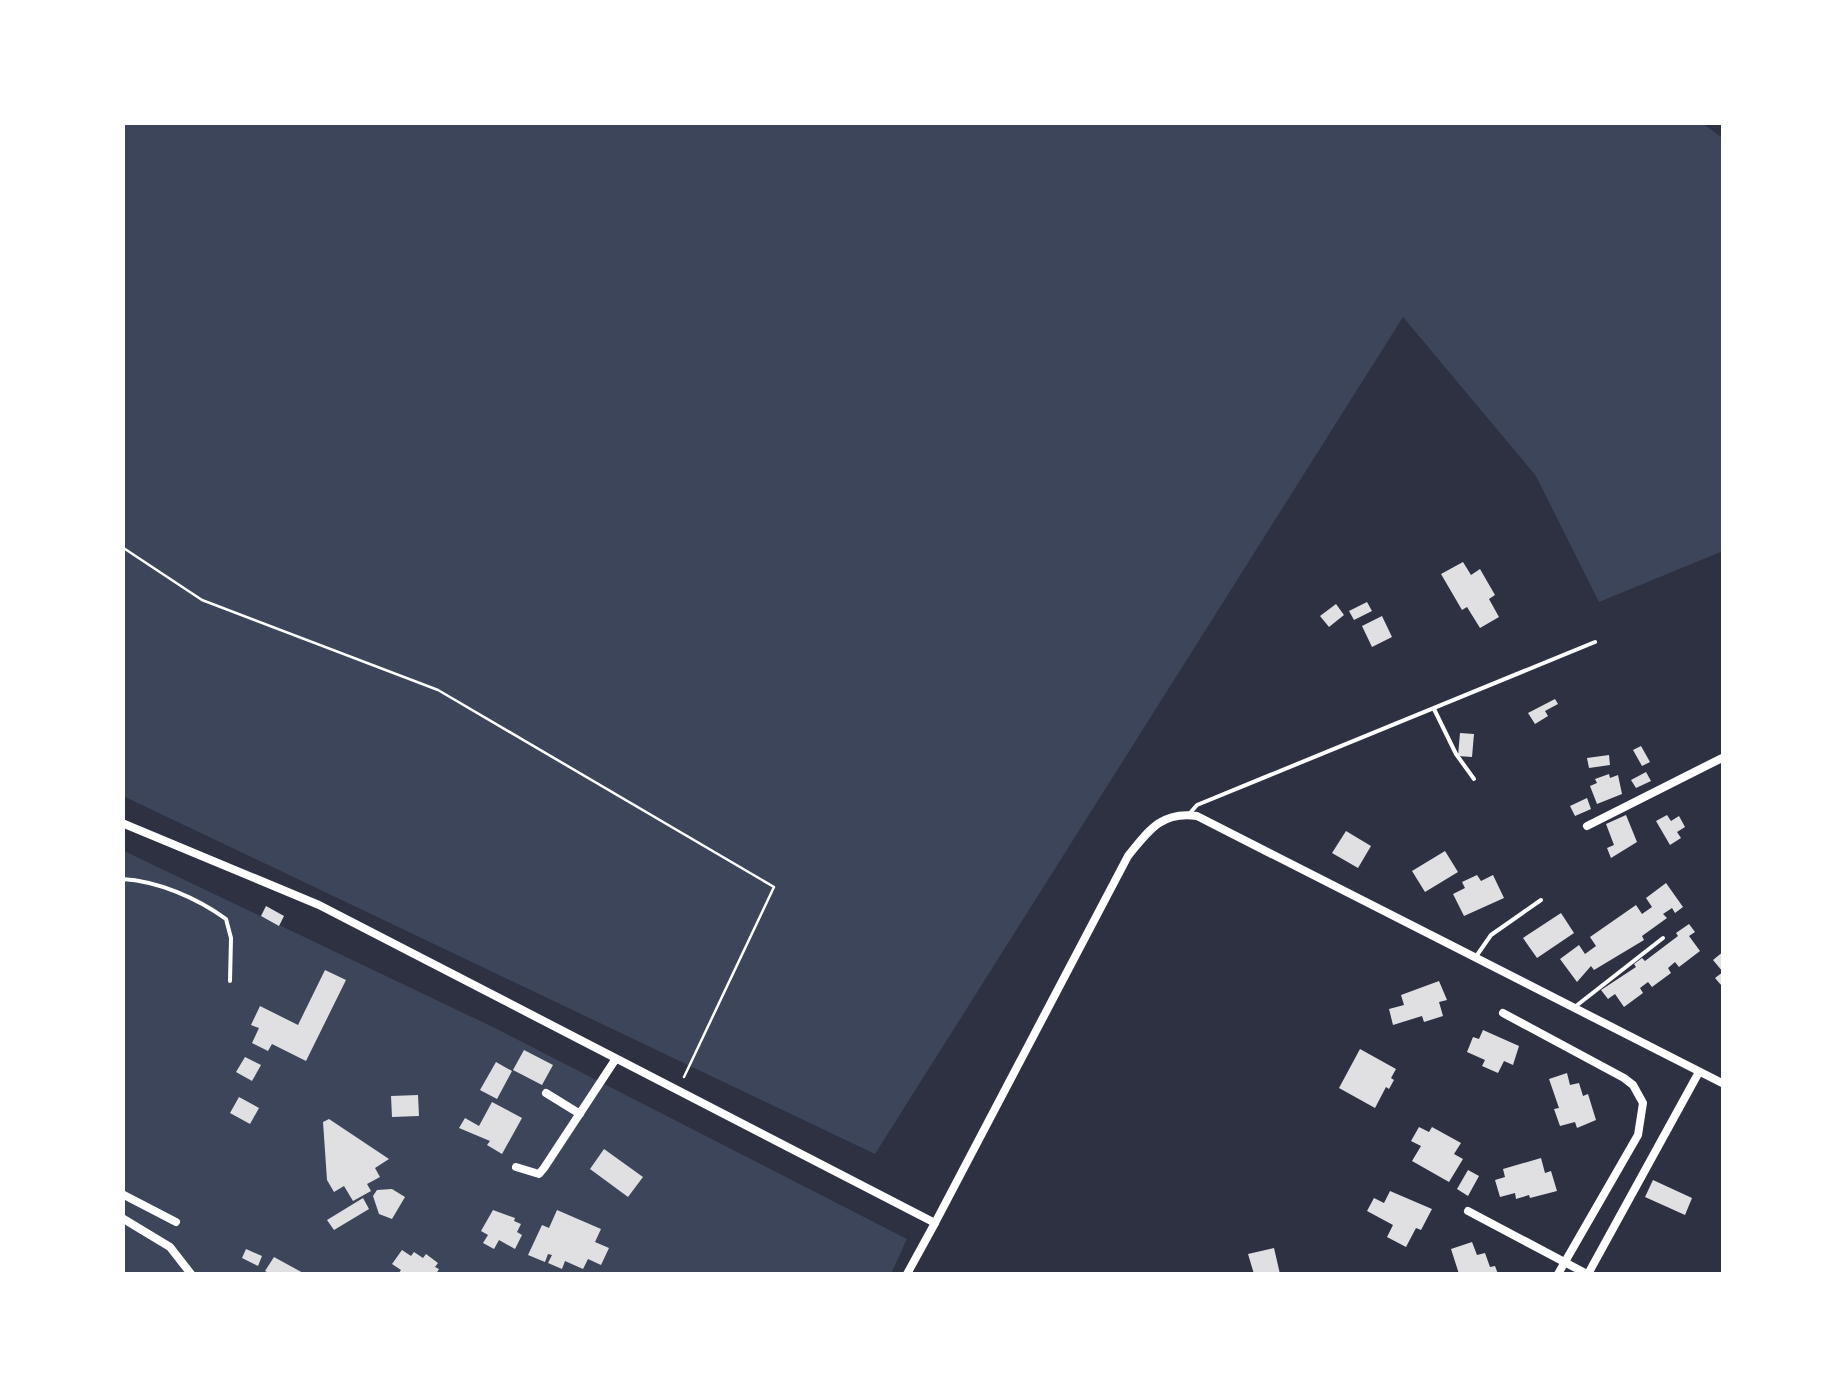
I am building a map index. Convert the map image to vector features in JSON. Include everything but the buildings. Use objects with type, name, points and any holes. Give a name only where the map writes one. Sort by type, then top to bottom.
[{"type":"street","points":[[1588,826],[1724,756]]},
{"type":"street","points":[[907,1274],[1128,856],[1153,825],[1172,816],[1197,816],[1724,1084]]},
{"type":"street","points":[[122,822],[319,905],[935,1223]]},
{"type":"street","points":[[1503,1013],[1624,1078],[1634,1085],[1643,1104],[1638,1135],[1558,1274]]},
{"type":"street","points":[[516,1167],[539,1174],[615,1060]]},
{"type":"street","points":[[1468,1211],[1587,1274],[1700,1072]]},
{"type":"street","points":[[546,1093],[580,1114]]},
{"type":"street","points":[[122,1194],[176,1222]]},
{"type":"street","points":[[122,1218],[170,1247],[191,1274]]},
{"type":"lane","points":[[1188,815],[1197,805],[1594,642]]},
{"type":"lane","points":[[1434,709],[1456,754],[1474,779]]},
{"type":"lane","points":[[122,879],[148,882],[176,892],[226,919],[231,938],[230,981]]},
{"type":"lane","points":[[1475,958],[1491,936],[1541,900]]},
{"type":"lane","points":[[1574,1008],[1663,938]]},
{"type":"path","points":[[122,546],[202,600],[438,690],[774,888],[676,1092]]},
{"type":"shaded area","points":[[122,123],[1702,123],[1724,139],[1723,551],[1599,602],[1536,476],[1403,317],[875,1154],[123,796]]},
{"type":"shaded area","points":[[122,850],[497,1029],[907,1239],[891,1274],[123,1274]]}]
